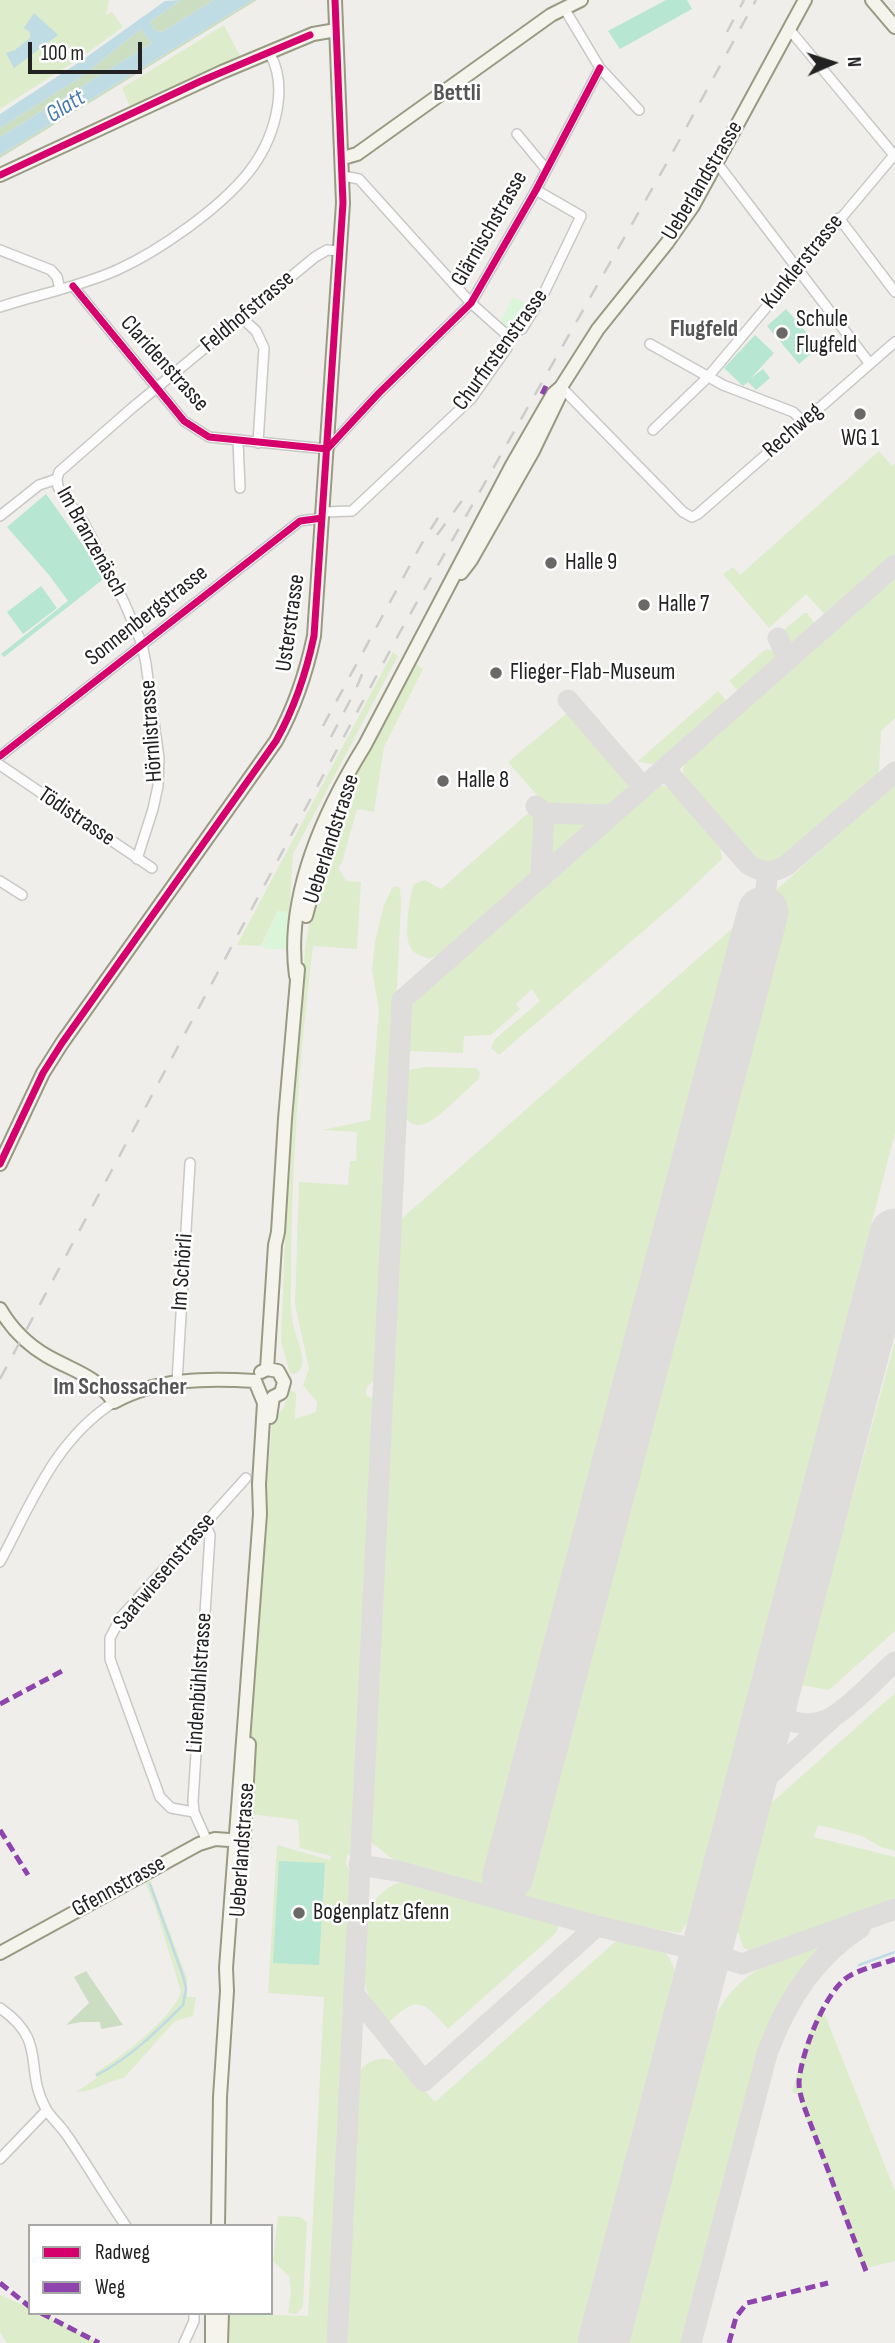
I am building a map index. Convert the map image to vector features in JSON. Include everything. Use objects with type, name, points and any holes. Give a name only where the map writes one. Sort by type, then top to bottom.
[{"type":"main road","name":"Usterstrasse","points":[[0,1164],[43,1073],[276,741],[306,676],[314,636],[340,251],[343,158],[335,0]]},
{"type":"main road","points":[[343,158],[357,154],[480,64],[564,8],[581,0]]},
{"type":"main road","name":"Ueberlandstrasse","points":[[217,2224],[220,2097],[228,1991],[233,1969],[250,1725],[246,1709],[260,1514],[266,1484],[268,1396],[281,1393],[284,1385],[283,1377],[272,1370],[281,1245],[278,1231],[285,1119],[296,976],[309,900],[338,808],[365,745],[512,465],[553,394],[561,387],[597,328],[681,225],[805,0]]},
{"type":"main road","points":[[872,0],[895,27]]},
{"type":"main road","points":[[0,175],[201,82],[313,34],[336,30]]},
{"type":"main road","name":"Ueberlandstrasse","points":[[446,592],[471,560],[552,413],[560,397],[561,387]]},
{"type":"main road","points":[[0,1309],[13,1328],[30,1344],[48,1357],[92,1378],[114,1402],[141,1389],[177,1382],[255,1381]]},
{"type":"main road","points":[[268,1396],[256,1387],[255,1381],[260,1373],[272,1370]]},
{"type":"main road","name":"Gfennstrasse","points":[[0,1953],[207,1841],[240,1841]]},
{"type":"main road","points":[[212,2315],[212,2343]]},
{"type":"main road","points":[[221,2343],[222,2315]]},
{"type":"street","points":[[564,8],[600,68],[639,110]]},
{"type":"street","points":[[789,29],[894,154]]},
{"type":"street","points":[[0,307],[73,286],[132,263],[169,240],[235,187],[261,155],[276,111],[278,78],[270,54]]},
{"type":"street","name":"Glärnischstrasse","points":[[327,449],[387,385],[471,303],[536,190],[600,68]]},
{"type":"street","points":[[517,134],[546,169]]},
{"type":"street","name":"Kunklerstrasse","points":[[653,430],[707,378],[894,154]]},
{"type":"street","points":[[717,163],[870,364]]},
{"type":"street","points":[[343,176],[359,179],[471,303],[508,336]]},
{"type":"street","name":"Churfirstenstrasse","points":[[323,515],[352,511],[471,399],[508,348],[508,336],[522,329],[544,293],[581,216],[536,190]]},
{"type":"street","points":[[839,218],[895,292]]},
{"type":"street","points":[[0,250],[51,270],[57,277],[60,289]]},
{"type":"street","name":"Feldhofstrasse","points":[[0,516],[39,485],[57,479],[59,472],[315,257],[327,250],[340,251]]},
{"type":"street","name":"Claridenstrasse","points":[[73,286],[184,421],[209,437],[327,449]]},
{"type":"street","points":[[242,318],[256,331],[264,348],[258,443]]},
{"type":"street","name":"Rechweg","points":[[583,410],[690,517],[698,514],[895,342]]},
{"type":"street","points":[[650,344],[707,378],[793,412],[804,422]]},
{"type":"street","points":[[561,387],[583,410]]},
{"type":"street","points":[[552,413],[569,405],[583,410]]},
{"type":"street","points":[[237,441],[240,488]]},
{"type":"street","name":"Im Branzenäsch","points":[[57,479],[58,487],[84,523],[108,568],[142,644]]},
{"type":"street","name":"Sonnenbergstrasse","points":[[0,756],[300,521],[323,515]]},
{"type":"street","name":"Hörnlistrasse","points":[[137,859],[153,809],[158,769],[142,644]]},
{"type":"street","name":"Tödistrasse","points":[[0,765],[152,868]]},
{"type":"street","points":[[0,881],[22,895]]},
{"type":"street","name":"Im Schörli","points":[[177,1382],[190,1163]]},
{"type":"street","points":[[0,1562],[66,1444],[87,1422],[114,1402]]},
{"type":"street","name":"Saatwiesenstrasse","points":[[194,1812],[171,1808],[160,1797],[114,1673],[109,1644],[112,1632],[121,1617],[246,1478]]},
{"type":"street","name":"Lindenbühlstrasse","points":[[205,1524],[210,1535],[193,1795],[194,1812],[207,1841]]},
{"type":"street","points":[[0,2008],[18,2022],[28,2036],[39,2091],[47,2110],[66,2134],[125,2224]]},
{"type":"street","points":[[0,2159],[47,2110]]},
{"type":"street","points":[[184,2343],[194,2315]]},
{"type":"green space","points":[[0,0],[109,0],[106,15],[112,12],[123,27],[0,109]]},
{"type":"green space","points":[[181,0],[214,0],[162,32],[155,30],[150,22]]},
{"type":"green space","points":[[257,0],[0,158],[0,155]]},
{"type":"green space","points":[[666,0],[687,0],[692,9],[620,49],[608,31]]},
{"type":"green space","points":[[224,25],[240,56],[130,107],[122,88]]},
{"type":"green space","points":[[141,29],[152,43],[0,137],[0,128],[81,77]]},
{"type":"green space","points":[[513,297],[533,306],[519,328],[508,330],[500,322]]},
{"type":"green space","points":[[786,309],[819,347],[799,364],[767,326]]},
{"type":"green space","points":[[755,335],[774,353],[751,378],[763,369],[770,378],[756,390],[748,382],[743,386],[724,368]]},
{"type":"green space","points":[[879,451],[892,466],[895,464],[895,555],[827,617],[806,594],[769,628],[723,574],[733,567],[740,575]]},
{"type":"green space","points":[[46,494],[106,577],[4,657],[1,654],[68,601],[7,527]]},
{"type":"green space","points":[[895,573],[895,718],[881,731],[879,772],[786,859],[765,863],[748,856],[684,781],[683,768],[692,753]]},
{"type":"green space","points":[[41,586],[57,608],[23,634],[7,612]]},
{"type":"green space","points":[[807,613],[817,626],[797,643],[784,643],[778,638],[779,634]]},
{"type":"green space","points":[[766,649],[775,651],[775,663],[740,693],[729,681]]},
{"type":"green space","points":[[393,652],[398,656],[293,854],[289,912],[278,911],[261,946],[237,945]]},
{"type":"green space","points":[[416,664],[423,669],[384,747],[374,812],[357,809],[342,863],[338,867],[346,881],[361,882],[357,949],[313,946],[292,1201],[291,1313],[302,1366],[297,1373],[290,1374],[281,1341],[285,1238],[305,949],[313,899],[353,783],[378,729]]},
{"type":"green space","points":[[718,691],[729,704],[662,762],[650,764],[638,761]]},
{"type":"green space","points":[[572,709],[627,773],[629,785],[623,794],[447,951],[429,959],[415,953],[410,947],[407,934],[414,884],[425,880],[441,889],[542,801],[508,762]]},
{"type":"green space","points":[[895,782],[895,1133],[691,1917],[680,1933],[633,1926],[399,1864],[372,1843],[369,1834],[400,1220]]},
{"type":"green space","points":[[659,785],[674,792],[698,814],[717,839],[722,859],[676,903],[499,1055],[491,1048],[495,1039],[540,1001],[532,989],[516,1004],[520,1009],[491,1035],[464,1036],[463,1053],[407,1051],[404,1048],[410,1014],[425,984],[648,790]]},
{"type":"green space","points":[[396,886],[400,889],[401,904],[378,1376],[367,1387],[366,1395],[376,1400],[354,1852],[347,1856],[346,1864],[352,1875],[331,2343],[214,2343],[212,2315],[308,2316],[324,1997],[268,1993],[277,1845],[330,1860],[331,1856],[300,1848],[298,1820],[250,1814],[252,1666],[272,1423],[284,1407],[290,1390],[296,1393],[295,1419],[316,1412],[317,1402],[303,1385],[309,1368],[295,1305],[299,1182],[348,1185],[350,1161],[356,1161],[357,1132],[322,1130],[370,1120],[379,1010],[372,970],[375,942],[384,905],[392,888]]},
{"type":"green space","points":[[278,911],[289,912],[286,949],[267,949],[262,946]]},
{"type":"green space","points":[[424,1067],[476,1068],[480,1073],[479,1079],[448,1108],[429,1122],[412,1124],[403,1112],[401,1104],[402,1079],[409,1070]]},
{"type":"green space","points":[[895,1341],[895,1631],[829,1690],[801,1685]]},
{"type":"green space","points":[[895,1693],[895,1851],[881,1847],[862,1836],[818,1825],[814,1837],[895,1857],[895,1903],[763,1953],[750,1952],[743,1947],[737,1929],[769,1805]]},
{"type":"green space","name":"Bogenplatz Gfenn","points":[[279,1861],[325,1863],[319,1965],[273,1963]]},
{"type":"green space","points":[[147,1872],[187,1978],[187,1997],[196,1997],[193,2016],[175,2021],[124,2078],[76,2092],[97,2078],[95,2073],[131,2048],[156,2026],[176,2003],[181,1992],[155,1906],[142,1875]]},
{"type":"green space","points":[[416,1881],[548,1918],[559,1924],[556,1933],[448,2029],[431,2011],[418,2005],[404,2009],[385,2026],[375,2011],[363,1972],[362,1930],[368,1911],[379,1896],[395,1884]]},
{"type":"green space","points":[[630,1940],[665,1953],[677,1977],[577,2343],[342,2343],[354,2084],[362,2069],[375,2060],[394,2061],[409,2072],[435,2102],[616,1941]]},
{"type":"green space","points":[[824,1942],[829,1947],[792,1992],[765,2043],[685,2343],[626,2343],[711,2024],[721,2006],[745,1979],[772,1962]]},
{"type":"green space","points":[[86,1971],[123,2025],[101,2029],[100,2022],[66,2025],[89,2003],[74,1977]]},
{"type":"green space","points":[[821,2005],[895,2191],[895,2261],[863,2269],[797,2094],[792,2092],[807,2039]]},
{"type":"green space","points":[[278,2216],[300,2217],[307,2222],[303,2307],[296,2314],[288,2313],[291,2291],[289,2276],[273,2261]]},
{"type":"green space","points":[[0,2295],[28,2307],[28,2315],[45,2315],[99,2343],[7,2343],[0,2332]]},
{"type":"water","name":"Glatt","points":[[181,0],[150,22],[155,30],[162,32],[214,0],[253,0],[0,155],[0,137],[152,43],[141,29],[81,77],[0,128],[0,114],[165,1]]},
{"type":"water","points":[[34,13],[58,35],[14,68],[6,53],[15,50],[30,38],[30,32],[24,28]]},
{"type":"waterway","points":[[97,2075],[132,2052],[183,2005],[186,1989],[184,1979],[150,1884]]},
{"type":"waterway","points":[[859,1965],[895,1952]]},
{"type":"taxiway","points":[[337,2343],[402,1000],[895,565]]},
{"type":"taxiway","points":[[778,638],[788,660]]},
{"type":"taxiway","points":[[568,700],[643,787]]},
{"type":"taxiway","points":[[665,769],[748,864],[767,871],[787,865],[895,772]]},
{"type":"taxiway","points":[[536,806],[544,813],[541,875]]},
{"type":"taxiway","points":[[544,813],[609,815]]},
{"type":"taxiway","points":[[763,912],[768,872]]},
{"type":"taxiway","points":[[783,1663],[776,1691],[779,1709],[791,1721],[809,1724],[834,1716],[895,1662]]},
{"type":"taxiway","points":[[731,1864],[746,1806],[754,1789],[831,1719]]},
{"type":"taxiway","points":[[359,1865],[398,1871],[597,1926],[706,1952],[742,1964],[895,1909]]},
{"type":"taxiway","points":[[502,1899],[508,1876]]},
{"type":"taxiway","points":[[354,1994],[424,2081],[597,1926]]},
{"type":"taxiway","points":[[691,2343],[774,2035],[792,2000],[815,1967],[860,1928]]},
{"type":"runway","points":[[508,1876],[763,912]]},
{"type":"runway","points":[[603,2343],[895,1234]]},
{"type":"railway","points":[[727,32],[744,0]]},
{"type":"railway","points":[[0,1379],[400,632],[669,159],[756,0]]},
{"type":"railway","points":[[437,535],[464,498]]},
{"type":"railway","points":[[323,726],[441,513]]},
{"type":"railway","points":[[331,737],[367,662]]},
{"type":"marked path","points":[[542,394],[546,386]]},
{"type":"marked path","points":[[0,1704],[64,1670]]},
{"type":"marked path","points":[[0,1830],[28,1875]]},
{"type":"marked path","points":[[866,2271],[805,2109],[799,2082],[814,2027],[837,1987],[856,1972],[895,1959]]},
{"type":"marked path","points":[[0,2283],[28,2305]]},
{"type":"marked path","points":[[729,2343],[736,2317],[747,2303],[828,2283]]},
{"type":"marked path","points":[[45,2315],[99,2343]]},
{"type":"cycle path","points":[[0,1164],[43,1073],[62,1043],[276,741],[294,703],[307,664],[314,636],[343,203],[335,0]]},
{"type":"cycle path","points":[[0,175],[201,81],[310,35]]},
{"type":"cycle path","points":[[73,286],[184,421],[209,437],[327,449],[379,393],[471,303],[536,190],[600,68]]},
{"type":"cycle path","points":[[0,756],[300,521],[322,518]]},
{"type":"place","name":"Schule Flugfeld","points":[[782,333]]},
{"type":"place","name":"WG 1","points":[[860,414]]},
{"type":"place","name":"Halle 9","points":[[551,563]]},
{"type":"place","name":"Halle 7","points":[[644,605]]},
{"type":"place","name":"Flieger-Flab-Museum","points":[[496,673]]},
{"type":"place","name":"Halle 8","points":[[443,781]]},
{"type":"place","name":"Bogenplatz Gfenn","points":[[299,1913]]},
{"type":"district","name":"Bettli","points":[[457,94]]},
{"type":"district","name":"Flugfeld","points":[[704,330]]},
{"type":"district","name":"Im Schossacher","points":[[120,1388]]}]
